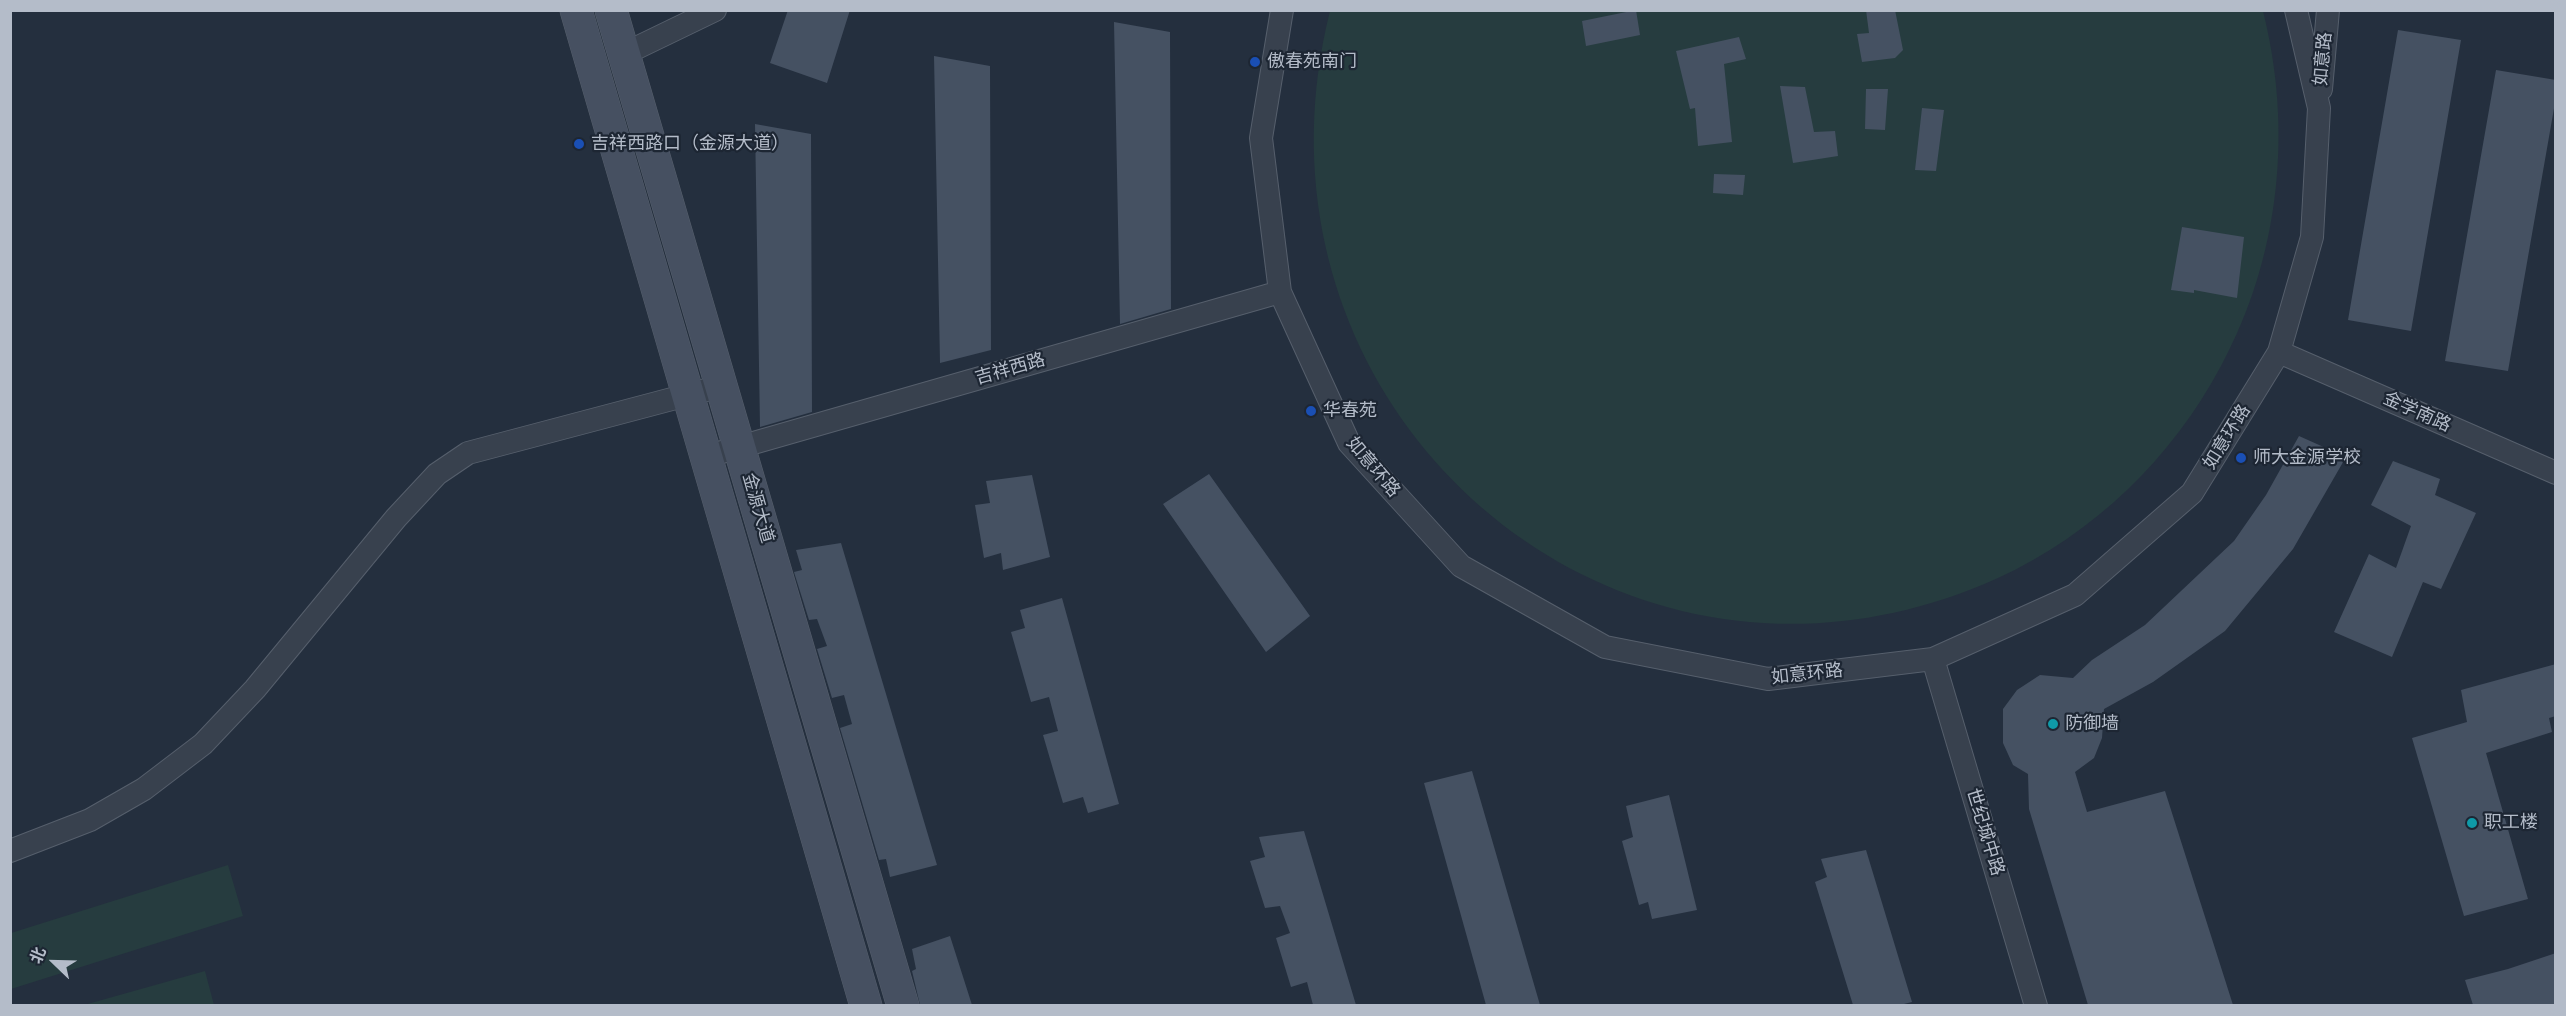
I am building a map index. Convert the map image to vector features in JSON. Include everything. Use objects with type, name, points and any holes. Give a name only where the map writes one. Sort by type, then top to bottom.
[{"type":"street","name":"金源大道","points":[[576,10],[708,456],[866,1005]]},
{"type":"street","name":"金源大道","points":[[611,10],[903,1005]]},
{"type":"street","points":[[624,54],[715,10]]},
{"type":"street","name":"如意环路","points":[[1282,10],[1261,138],[1280,292],[1349,443],[1461,566],[1605,647],[1768,679],[1933,659],[2075,595],[2192,493],[2279,352],[2312,237],[2319,108],[2296,10]]},
{"type":"street","name":"如意路","points":[[2319,108],[2328,10]]},
{"type":"street","name":"吉祥西路","points":[[708,456],[1280,292]]},
{"type":"street","name":"金学南路","points":[[2279,352],[2556,473]]},
{"type":"street","points":[[10,851],[90,820],[144,789],[203,744],[255,689],[396,518],[437,474],[468,453],[722,386]]},
{"type":"street","name":"世纪城中路","points":[[1933,659],[2037,1005]]},
{"type":"green space","points":[[1330,11],[2263,11],[2272,56],[2277,101],[2278,147],[2275,192],[2268,237],[2257,281],[2241,324],[2221,366],[2179,432],[2127,490],[2098,516],[2033,560],[1998,578],[1856,619],[1719,618],[1593,580],[1484,509],[1397,412],[1338,293],[1314,157]]},
{"type":"green space","points":[[228,865],[243,916],[11,989],[11,933]]},
{"type":"green space","points":[[205,971],[214,1005],[84,1005]]},
{"type":"building","points":[[788,10],[850,10],[827,83],[770,63]]},
{"type":"building","points":[[1636,10],[1640,35],[1586,46],[1582,21]]},
{"type":"building","points":[[1866,10],[1895,10],[1903,50],[1895,58],[1862,62],[1857,34],[1869,33]]},
{"type":"building","points":[[1114,22],[1170,32],[1171,309],[1120,324]]},
{"type":"building","points":[[2398,30],[2461,40],[2411,331],[2348,320]]},
{"type":"building","points":[[1739,37],[1746,59],[1724,64],[1732,142],[1698,146],[1695,108],[1690,109],[1676,51]]},
{"type":"building","points":[[934,56],[990,66],[991,350],[940,363]]},
{"type":"building","points":[[2496,70],[2556,80],[2556,97],[2508,371],[2445,361]]},
{"type":"building","points":[[1780,86],[1805,87],[1814,132],[1835,131],[1838,156],[1793,163]]},
{"type":"building","points":[[1866,89],[1888,89],[1885,130],[1865,129]]},
{"type":"building","points":[[1922,108],[1944,110],[1936,171],[1915,170]]},
{"type":"building","points":[[755,124],[811,134],[812,412],[760,427]]},
{"type":"building","points":[[1714,174],[1745,175],[1743,195],[1713,193]]},
{"type":"building","points":[[2182,227],[2244,237],[2237,298],[2194,290],[2194,293],[2171,290]]},
{"type":"building","name":"防御墙","points":[[2299,436],[2346,457],[2293,549],[2225,631],[2153,682],[2104,709],[2102,738],[2094,758],[2075,772],[2087,812],[2165,791],[2233,1005],[2088,1005],[2029,809],[2028,774],[2013,765],[2003,743],[2003,709],[2017,690],[2040,675],[2073,678],[2092,660],[2145,625],[2234,541],[2266,495]]},
{"type":"building","points":[[2393,461],[2440,479],[2435,495],[2476,513],[2441,589],[2423,582],[2392,657],[2334,632],[2369,554],[2396,568],[2411,526],[2371,505]]},
{"type":"building","points":[[1209,474],[1310,616],[1266,652],[1163,504]]},
{"type":"building","points":[[1032,475],[1050,557],[1003,570],[1001,553],[984,558],[975,505],[990,503],[986,481]]},
{"type":"building","points":[[841,543],[937,865],[890,877],[886,859],[879,860],[840,728],[852,724],[844,695],[832,698],[817,649],[827,646],[817,619],[809,620],[794,572],[802,570],[796,550]]},
{"type":"building","points":[[1062,598],[1119,804],[1088,813],[1083,797],[1063,803],[1043,735],[1058,731],[1049,697],[1031,702],[1011,632],[1025,628],[1020,610]]},
{"type":"building","name":"职工楼","points":[[2556,664],[2556,716],[2549,718],[2552,732],[2486,753],[2528,899],[2464,916],[2412,738],[2467,722],[2461,690]]},
{"type":"building","points":[[1472,771],[1540,1005],[1486,1005],[1424,783]]},
{"type":"building","points":[[1669,795],[1697,910],[1652,919],[1648,902],[1639,905],[1622,841],[1633,837],[1626,806]]},
{"type":"building","points":[[1304,831],[1356,1005],[1313,1005],[1307,982],[1291,987],[1276,938],[1290,933],[1280,906],[1265,908],[1250,861],[1265,857],[1259,837]]},
{"type":"building","points":[[1866,850],[1912,1002],[1900,1005],[1853,1005],[1815,882],[1827,877],[1821,859]]},
{"type":"building","points":[[950,936],[972,1005],[920,1005],[912,971],[916,969],[912,949]]},
{"type":"building","points":[[2556,953],[2556,1005],[2473,1005],[2465,980]]},
{"type":"place","name":"傲春苑南门","points":[[1255,62]]},
{"type":"place","name":"吉祥西路口（金源大道）","points":[[579,144]]},
{"type":"place","name":"华春苑","points":[[1311,411]]},
{"type":"place","name":"师大金源学校","points":[[2241,458]]},
{"type":"place","name":"防御墙","points":[[2053,724]]},
{"type":"place","name":"职工楼","points":[[2472,823]]}]
